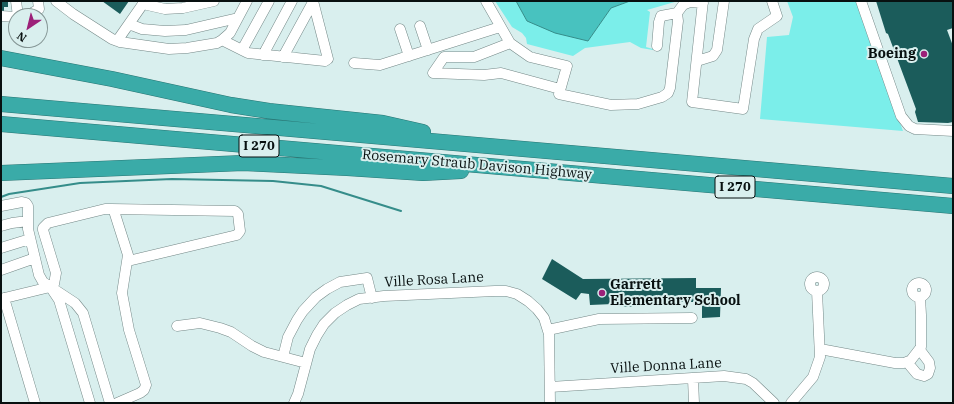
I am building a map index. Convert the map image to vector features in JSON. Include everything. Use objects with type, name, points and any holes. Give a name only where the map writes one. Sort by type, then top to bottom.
[{"type":"highway","points":[[1,58],[112,79],[231,105],[269,111],[383,124],[487,145]]},
{"type":"highway","name":"Rosemary Straub Davison Highway","points":[[1,104],[953,186]]},
{"type":"highway","name":"Rosemary Straub Davison Highway","points":[[1,124],[953,206]]},
{"type":"highway","points":[[1,173],[216,163],[308,165],[423,173],[516,168]]},
{"type":"street","points":[[56,1],[96,30],[117,41],[169,49],[187,48],[217,43],[222,40],[230,33],[247,1]]},
{"type":"street","points":[[117,41],[144,3],[165,8],[182,8],[214,1]]},
{"type":"street","points":[[242,50],[269,1]]},
{"type":"street","points":[[263,55],[292,1]]},
{"type":"street","points":[[486,1],[510,43],[530,57],[567,66],[559,94],[611,105],[638,104],[662,97],[668,93],[670,88],[678,21],[677,13]]},
{"type":"street","points":[[697,62],[713,56],[717,50],[724,1]]},
{"type":"street","points":[[657,46],[661,16],[677,13],[683,5],[690,2],[703,2],[692,102],[743,109],[754,39],[758,29],[777,16],[772,1]]},
{"type":"street","points":[[861,1],[901,116],[909,126],[915,129],[953,131]]},
{"type":"street","points":[[222,40],[248,53],[325,61],[328,59],[313,2]]},
{"type":"street","points":[[283,57],[313,2]]},
{"type":"street","points":[[129,24],[142,29],[172,31],[193,29],[238,18]]},
{"type":"street","points":[[420,26],[428,50]]},
{"type":"street","points":[[354,63],[380,65],[500,27]]},
{"type":"street","points":[[400,29],[409,56]]},
{"type":"street","points":[[510,43],[474,57],[444,57],[433,73],[484,75],[501,73],[560,89]]},
{"type":"street","points":[[1,206],[22,202],[26,203],[28,206],[29,230],[40,275],[43,282],[75,303],[83,314],[110,403]]},
{"type":"street","points":[[35,403],[2,298],[50,287],[54,284],[56,276],[43,228],[48,223],[105,209],[235,211],[238,214],[240,231],[237,234],[128,261]]},
{"type":"street","points":[[111,209],[114,211],[128,255],[122,293],[129,330],[146,385],[144,390],[140,393],[117,403]]},
{"type":"street","points":[[1,226],[12,222],[29,230]]},
{"type":"street","points":[[1,248],[29,230]]},
{"type":"street","points":[[1,270],[35,258]]},
{"type":"street","points":[[283,357],[288,337],[297,320],[316,297],[327,289],[340,282],[367,278],[372,298]]},
{"type":"street","points":[[50,287],[59,300],[90,403]]},
{"type":"street","name":"Ville Rosa Lane","points":[[294,403],[298,394],[310,349],[317,335],[329,318],[347,305],[359,299],[506,291],[517,294],[528,301],[544,318],[548,330],[550,403]]},
{"type":"street","points":[[791,403],[807,386],[813,377],[820,357],[817,291]]},
{"type":"street","points":[[820,349],[895,363],[904,363],[911,360],[921,347],[920,297]]},
{"type":"street","points":[[548,330],[599,319],[692,318]]},
{"type":"street","points":[[177,326],[200,323],[220,328],[231,332],[264,352],[306,363]]},
{"type":"street","points":[[907,362],[917,374],[924,376],[928,374],[930,368],[929,362],[920,350]]},
{"type":"street","name":"Ville Donna Lane","points":[[550,387],[724,376],[746,379],[753,383],[774,403]]},
{"type":"street","points":[[693,379],[694,403]]},
{"type":"shaded area","points":[[495,1],[516,1],[527,21],[588,41],[611,8],[630,1],[678,1],[647,10],[650,12],[646,47],[653,50],[641,48],[630,42],[585,48],[573,56],[527,44],[526,38],[522,33],[512,27]]},
{"type":"shaded area","points":[[516,1],[630,1],[611,8],[588,41],[555,33],[527,21]]},
{"type":"shaded area","points":[[787,1],[856,1],[903,131],[760,119],[767,37],[789,35],[793,17]]},
{"type":"building","points":[[1,1],[8,1],[8,7],[4,7],[4,12],[1,12]]},
{"type":"building","points":[[102,1],[129,1],[120,14]]},
{"type":"building","name":"Boeing","points":[[876,1],[953,1],[953,28],[947,30],[953,46],[953,122],[918,122],[915,112],[916,109],[888,34],[886,33]]},
{"type":"building","name":"Garrett Elementary School","points":[[552,259],[583,279],[696,278],[696,288],[721,288],[720,317],[702,318],[702,302],[635,302],[635,307],[613,307],[613,304],[590,305],[589,294],[581,293],[576,300],[542,279]]},
{"type":"waterway","points":[[1,197],[9,194],[80,183],[172,179],[273,181],[321,186],[401,211]]},
{"type":"place","name":"Boeing","points":[[924,54]]},
{"type":"place","name":"Garrett Elementary School","points":[[602,293]]}]
